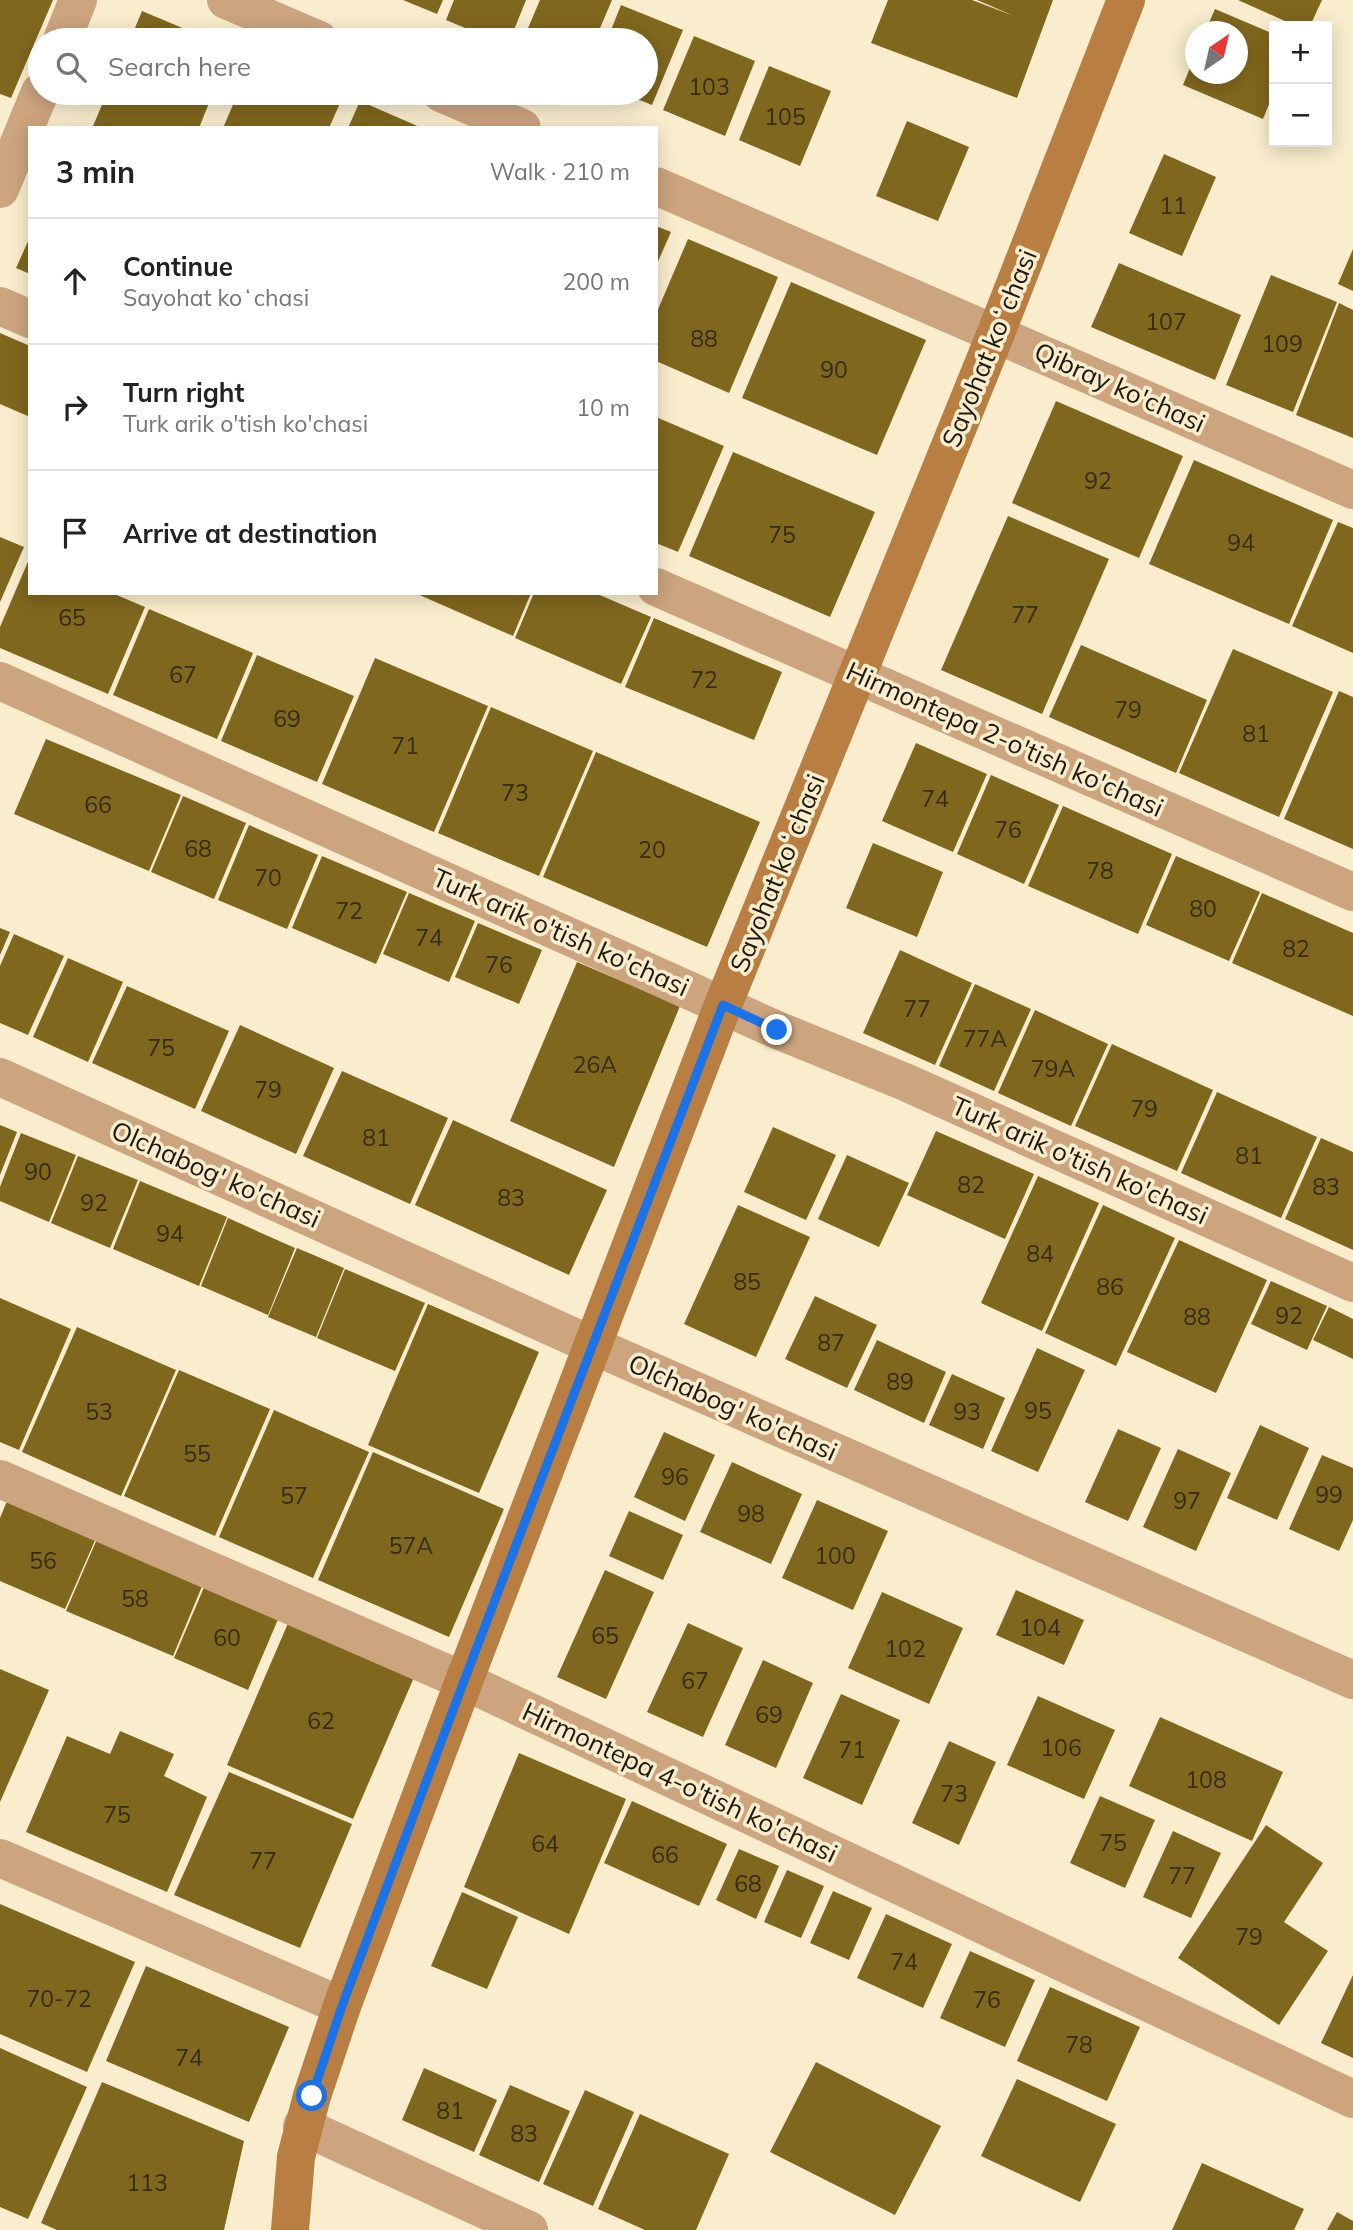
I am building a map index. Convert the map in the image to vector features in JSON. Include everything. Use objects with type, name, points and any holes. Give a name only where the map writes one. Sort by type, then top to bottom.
[{"type":"street","points":[[67,28],[78,0]]},
{"type":"street","points":[[226,0],[291,28]]},
{"type":"street","name":"Sayohat koʻchasi","points":[[290,2230],[292,2188],[302,2126],[342,2006],[723,1005],[996,333],[1126,0]]},
{"type":"street","points":[[0,188],[35,105]]},
{"type":"street","points":[[469,105],[517,126]]},
{"type":"street","name":"Qibray ko'chasi","points":[[658,187],[1353,490]]},
{"type":"street","points":[[0,306],[28,318]]},
{"type":"street","name":"Hirmontepa 2-o'tish ko'chasi","points":[[658,588],[1353,892]]},
{"type":"street","name":"Turk arik o'tish ko'chasi","points":[[0,681],[777,1030],[905,1082],[1353,1283]]},
{"type":"street","name":"Olchabog' ko'chasi","points":[[0,1077],[594,1346],[1353,1679]]},
{"type":"street","name":"Hirmontepa 4-o'tish ko'chasi","points":[[0,1479],[464,1681],[1353,2099]]},
{"type":"street","points":[[0,1857],[342,2006]]},
{"type":"street","points":[[302,2126],[529,2230]]},
{"type":"building","points":[[0,0],[53,0],[41,28],[28,28],[28,58],[11,98],[0,94]]},
{"type":"building","points":[[403,0],[443,0],[437,14]]},
{"type":"building","points":[[454,0],[526,0],[515,28],[465,28],[446,20]]},
{"type":"building","points":[[540,0],[612,0],[600,28],[528,28]]},
{"type":"building","points":[[888,0],[972,0],[1014,16],[977,0],[1053,0],[1017,98],[871,43]]},
{"type":"building","points":[[1238,0],[1322,0],[1312,21],[1285,21]]},
{"type":"building","points":[[621,5],[683,30],[658,90],[658,28],[612,28]]},
{"type":"building","points":[[1215,9],[1243,21],[1210,21]]},
{"type":"building","points":[[142,11],[182,28],[135,28]]},
{"type":"building","points":[[1248,23],[1269,32],[1269,104],[1263,119],[1183,85],[1185,80],[1185,84],[1248,84]]},
{"type":"building","points":[[694,36],[755,61],[725,136],[663,110]]},
{"type":"building","points":[[769,66],[831,91],[800,166],[739,140]]},
{"type":"building","points":[[102,105],[208,105],[200,126],[93,126]]},
{"type":"building","points":[[233,105],[339,105],[330,126],[224,126]]},
{"type":"building","points":[[358,105],[369,105],[417,126],[349,126]]},
{"type":"building","points":[[907,121],[969,147],[938,221],[876,196]]},
{"type":"building","points":[[1164,154],[1216,177],[1182,256],[1129,233]]},
{"type":"building","points":[[658,227],[671,232],[658,261]]},
{"type":"building","points":[[688,239],[778,277],[729,393],[658,362],[658,309]]},
{"type":"building","points":[[28,241],[28,273],[16,268]]},
{"type":"building","points":[[1353,249],[1353,291],[1338,284]]},
{"type":"building","points":[[1119,263],[1241,315],[1215,380],[1091,327]]},
{"type":"building","points":[[1271,275],[1337,302],[1293,412],[1226,385]]},
{"type":"building","points":[[791,282],[926,340],[877,455],[742,398]]},
{"type":"building","points":[[1339,303],[1353,310],[1353,438],[1296,415]]},
{"type":"building","points":[[0,333],[28,345],[28,416],[0,404]]},
{"type":"building","points":[[1056,401],[1183,456],[1139,558],[1012,503]]},
{"type":"building","points":[[658,418],[724,446],[678,552],[658,544]]},
{"type":"building","points":[[733,452],[875,512],[830,617],[689,556]]},
{"type":"building","points":[[1194,460],[1333,520],[1289,624],[1149,564]]},
{"type":"building","points":[[1008,516],[1109,559],[1042,714],[941,670]]},
{"type":"building","points":[[1338,522],[1353,528],[1353,653],[1292,626]]},
{"type":"building","points":[[0,537],[24,547],[0,602]]},
{"type":"building","points":[[28,562],[28,595],[117,595],[145,607],[108,694],[0,648],[0,627]]},
{"type":"building","points":[[420,595],[530,595],[513,636]]},
{"type":"building","points":[[533,595],[600,595],[651,617],[621,684],[515,638]]},
{"type":"building","points":[[149,609],[253,653],[217,739],[113,695]]},
{"type":"building","points":[[654,618],[782,672],[754,740],[625,687]]},
{"type":"building","points":[[1081,645],[1207,700],[1176,773],[1049,717]]},
{"type":"building","points":[[1233,649],[1333,692],[1279,817],[1179,773]]},
{"type":"building","points":[[257,655],[354,696],[317,782],[221,741]]},
{"type":"building","points":[[375,658],[488,706],[434,832],[322,784]]},
{"type":"building","points":[[1339,691],[1353,697],[1353,849],[1284,819]]},
{"type":"building","points":[[491,707],[593,751],[539,876],[438,833]]},
{"type":"building","points":[[46,739],[181,795],[149,871],[14,814]]},
{"type":"building","points":[[916,743],[987,774],[953,852],[882,821]]},
{"type":"building","points":[[596,752],[760,822],[707,947],[543,877]]},
{"type":"building","points":[[991,775],[1059,805],[1024,884],[957,854]]},
{"type":"building","points":[[183,796],[246,823],[214,899],[151,872]]},
{"type":"building","points":[[1063,806],[1172,854],[1138,934],[1028,886]]},
{"type":"building","points":[[249,825],[318,855],[287,929],[218,900]]},
{"type":"building","points":[[873,843],[943,872],[917,937],[846,908]]},
{"type":"building","points":[[322,856],[407,892],[376,964],[292,928]]},
{"type":"building","points":[[1176,856],[1260,892],[1229,961],[1146,925]]},
{"type":"building","points":[[409,893],[475,921],[449,982],[383,954]]},
{"type":"building","points":[[1262,893],[1353,933],[1353,1016],[1232,963]]},
{"type":"building","points":[[478,923],[542,950],[519,1004],[455,977]]},
{"type":"building","points":[[0,928],[10,932],[0,955]]},
{"type":"building","points":[[14,934],[64,956],[28,1035],[0,1023],[0,966]]},
{"type":"building","points":[[900,950],[972,983],[935,1065],[863,1033]]},
{"type":"building","points":[[68,958],[123,982],[88,1062],[33,1037]]},
{"type":"building","points":[[577,962],[680,1006],[614,1167],[510,1121]]},
{"type":"building","points":[[975,984],[1031,1009],[994,1091],[939,1066]]},
{"type":"building","points":[[127,986],[229,1031],[195,1109],[92,1063]]},
{"type":"building","points":[[1035,1010],[1108,1044],[1071,1126],[998,1093]]},
{"type":"building","points":[[240,1025],[334,1068],[296,1154],[201,1111]]},
{"type":"building","points":[[1112,1044],[1213,1090],[1177,1171],[1075,1126]]},
{"type":"building","points":[[342,1071],[448,1118],[410,1204],[303,1156]]},
{"type":"building","points":[[1217,1092],[1317,1137],[1281,1218],[1181,1173]]},
{"type":"building","points":[[453,1120],[607,1190],[569,1275],[415,1205]]},
{"type":"building","points":[[0,1125],[17,1132],[0,1175]]},
{"type":"building","points":[[773,1127],[836,1155],[806,1220],[744,1192]]},
{"type":"building","points":[[936,1131],[1034,1174],[1005,1239],[907,1195]]},
{"type":"building","points":[[21,1133],[76,1155],[49,1222],[0,1201],[0,1187]]},
{"type":"building","points":[[1321,1138],[1353,1152],[1353,1250],[1285,1219]]},
{"type":"building","points":[[847,1155],[909,1183],[879,1247],[818,1219]]},
{"type":"building","points":[[78,1156],[138,1180],[110,1248],[51,1223]]},
{"type":"building","points":[[1038,1176],[1099,1203],[1042,1331],[981,1303]]},
{"type":"building","points":[[140,1181],[227,1217],[199,1286],[113,1249]]},
{"type":"building","points":[[738,1205],[810,1237],[756,1357],[684,1324]]},
{"type":"building","points":[[1103,1205],[1175,1238],[1116,1366],[1045,1333]]},
{"type":"building","points":[[228,1218],[295,1248],[268,1315],[201,1286]]},
{"type":"building","points":[[1179,1240],[1267,1280],[1216,1393],[1127,1352]]},
{"type":"building","points":[[297,1248],[344,1268],[316,1337],[268,1317]]},
{"type":"building","points":[[345,1269],[425,1303],[395,1371],[317,1338]]},
{"type":"building","points":[[1271,1281],[1327,1306],[1307,1350],[1251,1324]]},
{"type":"building","points":[[815,1296],[877,1325],[847,1388],[785,1359]]},
{"type":"building","points":[[0,1298],[71,1329],[19,1450],[0,1442]]},
{"type":"building","points":[[428,1304],[539,1352],[479,1493],[368,1445]]},
{"type":"building","points":[[1329,1307],[1353,1319],[1353,1359],[1313,1340]]},
{"type":"building","points":[[77,1327],[176,1370],[121,1496],[22,1452]]},
{"type":"building","points":[[877,1340],[946,1372],[924,1423],[854,1390]]},
{"type":"building","points":[[1037,1348],[1085,1370],[1038,1472],[991,1451]]},
{"type":"building","points":[[179,1370],[270,1409],[215,1536],[124,1496]]},
{"type":"building","points":[[952,1374],[1005,1398],[983,1449],[929,1425]]},
{"type":"building","points":[[274,1410],[369,1452],[313,1578],[219,1537]]},
{"type":"building","points":[[1260,1425],[1309,1448],[1277,1520],[1227,1498]]},
{"type":"building","points":[[1118,1429],[1161,1448],[1128,1521],[1085,1502]]},
{"type":"building","points":[[664,1432],[715,1455],[685,1521],[634,1497]]},
{"type":"building","points":[[1178,1449],[1231,1473],[1196,1551],[1143,1527]]},
{"type":"building","points":[[373,1452],[504,1509],[449,1637],[318,1580]]},
{"type":"building","points":[[1322,1455],[1353,1468],[1353,1520],[1339,1551],[1289,1529]]},
{"type":"building","points":[[732,1462],[802,1494],[771,1564],[700,1532]]},
{"type":"building","points":[[817,1500],[888,1531],[853,1610],[782,1578]]},
{"type":"building","points":[[7,1501],[96,1538],[65,1609],[0,1581],[0,1518]]},
{"type":"building","points":[[629,1511],[683,1535],[663,1580],[609,1556]]},
{"type":"building","points":[[97,1539],[203,1584],[173,1656],[66,1611]]},
{"type":"building","points":[[605,1570],[654,1592],[606,1699],[557,1677]]},
{"type":"building","points":[[205,1585],[279,1617],[248,1690],[174,1658]]},
{"type":"building","points":[[1016,1590],[1084,1620],[1064,1665],[996,1635]]},
{"type":"building","points":[[882,1592],[963,1628],[929,1704],[848,1668]]},
{"type":"building","points":[[289,1621],[415,1675],[353,1819],[227,1765]]},
{"type":"building","points":[[688,1623],[743,1648],[703,1737],[647,1712]]},
{"type":"building","points":[[763,1660],[813,1683],[776,1768],[725,1745]]},
{"type":"building","points":[[0,1669],[49,1690],[0,1802]]},
{"type":"building","points":[[841,1694],[900,1720],[862,1805],[803,1778]]},
{"type":"building","points":[[1038,1696],[1115,1730],[1084,1799],[1007,1765]]},
{"type":"building","points":[[1160,1717],[1283,1772],[1252,1841],[1129,1786]]},
{"type":"building","points":[[120,1731],[174,1754],[164,1776],[207,1797],[167,1892],[26,1832],[67,1736],[110,1754]]},
{"type":"building","points":[[949,1741],[996,1762],[959,1845],[912,1823]]},
{"type":"building","points":[[519,1753],[626,1799],[569,1934],[464,1887]]},
{"type":"building","points":[[229,1772],[352,1824],[300,1948],[174,1895]]},
{"type":"building","points":[[1100,1796],[1155,1820],[1125,1888],[1070,1863]]},
{"type":"building","points":[[632,1801],[727,1844],[699,1906],[604,1863]]},
{"type":"building","points":[[1266,1825],[1323,1863],[1284,1922],[1328,1951],[1279,2025],[1178,1958]]},
{"type":"building","points":[[1173,1831],[1221,1853],[1191,1918],[1143,1897]]},
{"type":"building","points":[[739,1849],[779,1866],[756,1919],[716,1900]]},
{"type":"building","points":[[787,1870],[824,1886],[801,1938],[764,1922]]},
{"type":"building","points":[[833,1891],[872,1908],[849,1960],[810,1943]]},
{"type":"building","points":[[462,1892],[518,1917],[487,1989],[431,1966]]},
{"type":"building","points":[[0,1904],[135,1962],[87,2072],[0,2034]]},
{"type":"building","points":[[886,1914],[952,1944],[923,2008],[857,1978]]},
{"type":"building","points":[[970,1951],[1035,1980],[1005,2047],[940,2018]]},
{"type":"building","points":[[146,1966],[289,2027],[249,2122],[106,2061]]},
{"type":"building","points":[[1353,1975],[1353,2058],[1321,2043]]},
{"type":"building","points":[[1050,1987],[1140,2027],[1107,2101],[1017,2061]]},
{"type":"building","points":[[0,2048],[87,2087],[28,2219],[0,2207]]},
{"type":"building","points":[[816,2062],[941,2126],[895,2215],[770,2152]]},
{"type":"building","points":[[424,2068],[497,2100],[474,2152],[402,2120]]},
{"type":"building","points":[[1017,2079],[1116,2124],[1080,2202],[981,2156]]},
{"type":"building","points":[[102,2082],[244,2141],[224,2230],[57,2230],[41,2223]]},
{"type":"building","points":[[510,2085],[570,2111],[539,2182],[479,2155]]},
{"type":"building","points":[[585,2090],[634,2112],[593,2206],[543,2184]]},
{"type":"building","points":[[640,2114],[729,2154],[696,2230],[645,2230],[598,2209]]},
{"type":"building","points":[[1202,2163],[1304,2209],[1294,2230],[1172,2230]]},
{"type":"building","points":[[1337,2212],[1353,2221],[1353,2230],[1327,2230]]},
{"type":"route","points":[[312,2096],[342,2006],[464,1681],[723,1005],[777,1030]]}]
